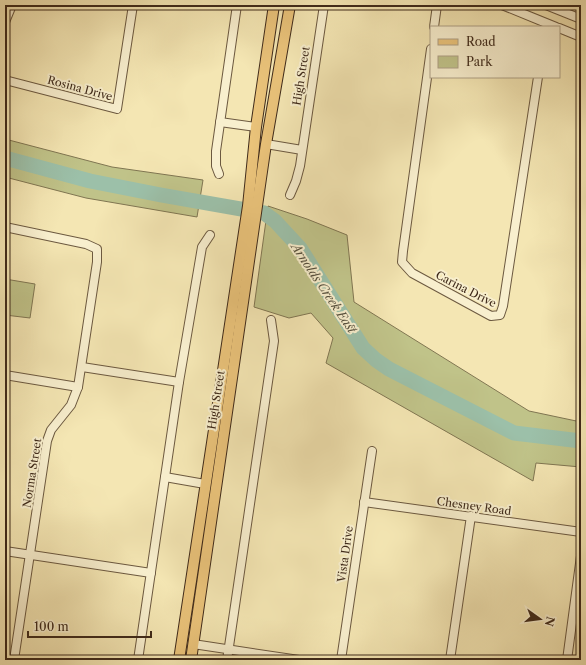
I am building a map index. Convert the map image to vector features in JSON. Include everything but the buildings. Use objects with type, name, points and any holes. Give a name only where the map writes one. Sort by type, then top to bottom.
[{"type":"main road","name":"High Street","points":[[191,660],[256,219],[253,206],[254,143],[274,5]]},
{"type":"main road","name":"High Street","points":[[179,660],[245,220],[253,206],[266,144],[290,5]]},
{"type":"main road","points":[[256,127],[269,129]]},
{"type":"main road","points":[[254,143],[266,144]]},
{"type":"main road","points":[[205,484],[216,484]]},
{"type":"main road","points":[[182,641],[193,644]]},
{"type":"street","points":[[5,22],[12,5]]},
{"type":"street","name":"Rosina Drive","points":[[5,80],[117,109],[133,5]]},
{"type":"street","points":[[219,174],[216,159],[237,5]]},
{"type":"street","name":"High Street","points":[[290,195],[296,181],[302,150],[324,5]]},
{"type":"street","points":[[434,26],[437,5]]},
{"type":"street","points":[[502,5],[546,25]]},
{"type":"street","points":[[546,5],[581,19]]},
{"type":"street","points":[[560,29],[581,37]]},
{"type":"street","name":"Carina Drive","points":[[430,57],[402,251],[402,262],[412,273],[491,316],[500,315],[504,306],[538,78]]},
{"type":"street","points":[[220,122],[256,127]]},
{"type":"street","points":[[266,144],[302,150]]},
{"type":"street","name":"Norma Street","points":[[5,227],[86,244],[97,249],[97,262],[78,386],[72,405],[52,430],[47,441],[14,660]]},
{"type":"street","points":[[138,660],[179,382],[202,247],[210,235]]},
{"type":"street","points":[[227,660],[274,341],[271,320]]},
{"type":"street","points":[[82,367],[179,382]]},
{"type":"street","points":[[5,375],[78,386]]},
{"type":"street","name":"Vista Drive","points":[[342,660],[372,451]]},
{"type":"street","points":[[166,477],[205,484]]},
{"type":"street","name":"Chesney Road","points":[[364,502],[581,532]]},
{"type":"street","points":[[450,660],[471,516]]},
{"type":"street","points":[[5,551],[151,573]]},
{"type":"street","points":[[567,660],[581,556]]},
{"type":"street","points":[[193,644],[299,660]]},
{"type":"green space","points":[[5,139],[112,167],[203,180],[197,217],[86,198],[5,177]]},
{"type":"green space","points":[[268,206],[307,219],[347,235],[354,302],[529,411],[581,422],[581,467],[536,463],[533,481],[326,363],[333,338],[311,313],[289,318],[254,307]]},
{"type":"green space","points":[[5,279],[35,284],[30,318],[5,315]]},
{"type":"waterway","name":"Arnolds Creek East","points":[[5,158],[90,181],[264,213],[275,221],[300,248],[363,348],[376,360],[389,369],[514,433],[581,441]]}]
